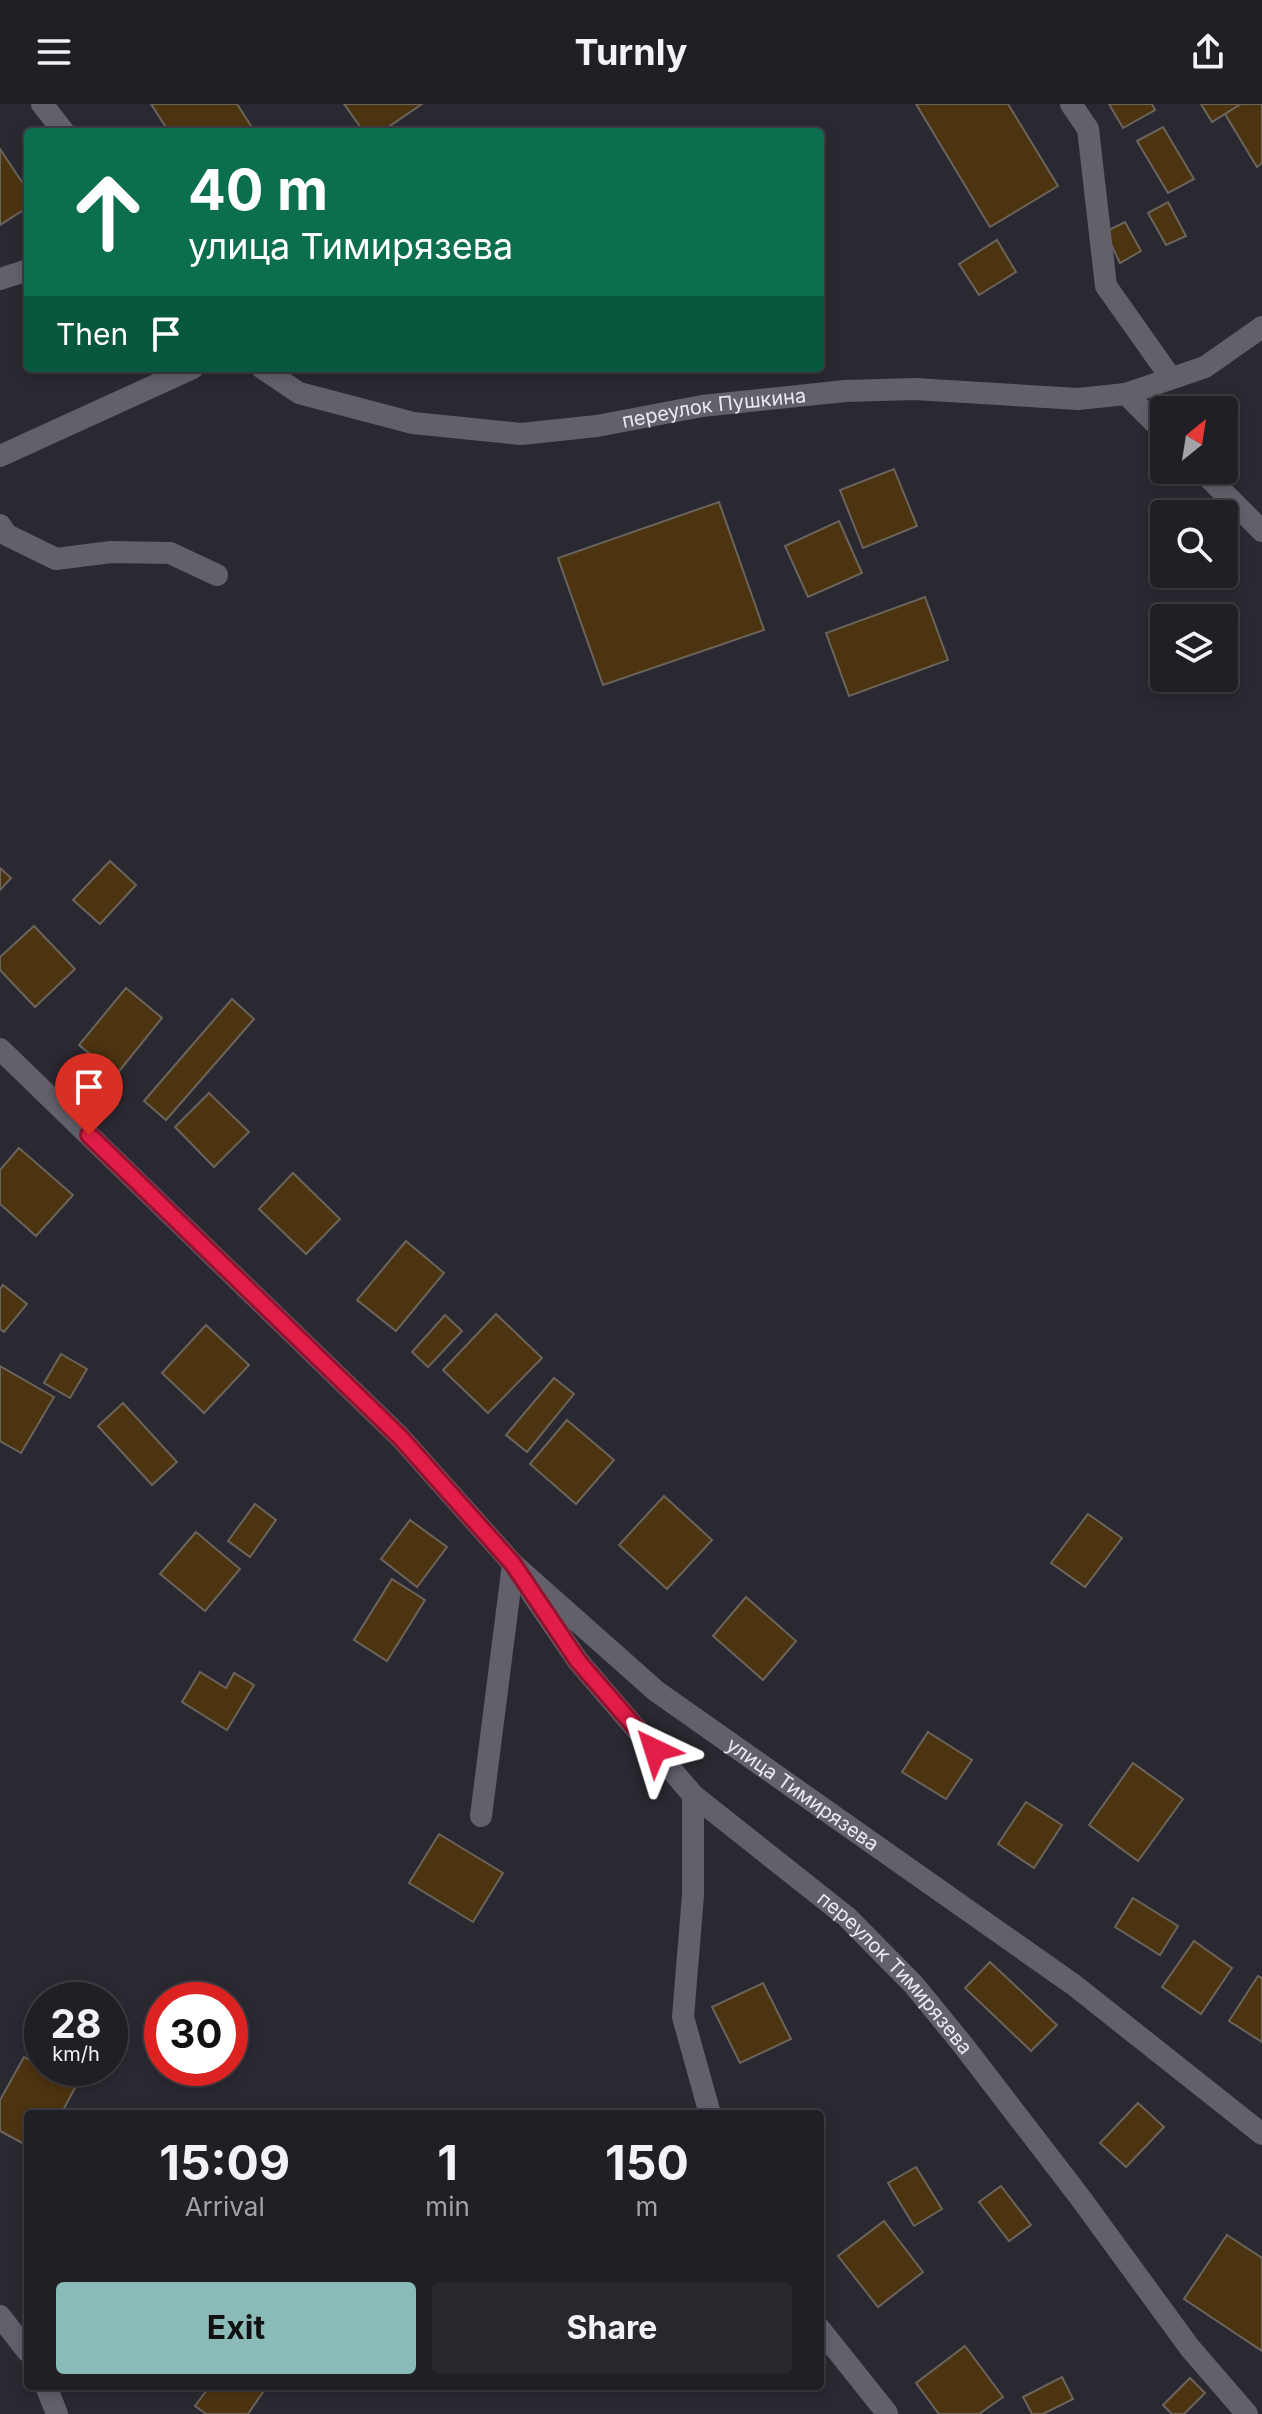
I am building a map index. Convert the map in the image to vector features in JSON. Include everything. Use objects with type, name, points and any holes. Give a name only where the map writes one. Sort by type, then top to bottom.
[{"type":"street","points":[[42,104],[61,128]]},
{"type":"street","points":[[1071,104],[1088,129],[1106,286],[1171,378]]},
{"type":"street","points":[[0,279],[24,271]]},
{"type":"street","name":"переулок Пушкина","points":[[268,372],[299,393],[413,423],[521,434],[597,426],[702,406],[845,391],[915,389],[1078,399],[1126,394],[1205,367],[1262,327]]},
{"type":"street","points":[[0,456],[184,372]]},
{"type":"street","points":[[1126,394],[1150,418]]},
{"type":"street","points":[[1215,484],[1262,531]]},
{"type":"street","points":[[0,525],[7,535],[56,559],[111,552],[170,553],[217,575]]},
{"type":"street","name":"улица Тимирязева","points":[[0,1049],[400,1437],[513,1564],[656,1691],[1074,1985],[1262,2134]]},
{"type":"street","points":[[481,1816],[513,1564]]},
{"type":"street","name":"переулок Тимирязева","points":[[513,1564],[578,1661],[693,1795],[847,1917],[914,1985],[1079,2196],[1190,2348],[1247,2414]]},
{"type":"street","points":[[693,1795],[693,1895],[683,2017],[709,2110]]},
{"type":"street","points":[[0,2316],[24,2347]]},
{"type":"street","points":[[824,2334],[887,2413]]},
{"type":"street","points":[[48,2390],[57,2414]]},
{"type":"building","points":[[151,104],[237,104],[252,128],[166,128]]},
{"type":"building","points":[[344,104],[422,104],[387,128],[361,128]]},
{"type":"building","points":[[916,104],[1008,104],[1058,186],[990,227]]},
{"type":"building","points":[[1109,104],[1152,104],[1155,110],[1123,128]]},
{"type":"building","points":[[1201,104],[1241,104],[1212,122]]},
{"type":"building","points":[[1241,104],[1262,104],[1262,163],[1257,167],[1225,114]]},
{"type":"building","points":[[1163,127],[1194,179],[1168,193],[1137,141]]},
{"type":"building","points":[[0,149],[24,185],[24,210],[0,225]]},
{"type":"building","points":[[1168,202],[1186,236],[1166,245],[1148,213]]},
{"type":"building","points":[[1125,222],[1141,251],[1120,263],[1105,232]]},
{"type":"building","points":[[997,240],[1016,272],[979,295],[959,264]]},
{"type":"building","points":[[894,469],[917,526],[863,548],[840,490]]},
{"type":"building","points":[[719,502],[764,630],[603,685],[558,558]]},
{"type":"building","points":[[839,521],[862,573],[808,597],[785,546]]},
{"type":"building","points":[[925,597],[948,660],[849,696],[826,633]]},
{"type":"building","points":[[110,861],[136,885],[100,924],[73,900]]},
{"type":"building","points":[[0,868],[11,878],[0,890]]},
{"type":"building","points":[[34,926],[75,969],[35,1007],[0,970],[0,957]]},
{"type":"building","points":[[126,988],[162,1018],[116,1075],[79,1045]]},
{"type":"building","points":[[232,999],[254,1019],[166,1120],[144,1101]]},
{"type":"building","points":[[209,1093],[249,1132],[214,1167],[175,1127]]},
{"type":"building","points":[[19,1148],[73,1195],[36,1236],[0,1204],[0,1170]]},
{"type":"building","points":[[293,1173],[340,1219],[306,1254],[259,1209]]},
{"type":"building","points":[[406,1241],[444,1273],[396,1331],[357,1300]]},
{"type":"building","points":[[3,1285],[27,1304],[4,1332],[0,1329],[0,1289]]},
{"type":"building","points":[[496,1314],[542,1358],[488,1413],[443,1370]]},
{"type":"building","points":[[445,1315],[462,1331],[428,1367],[412,1352]]},
{"type":"building","points":[[206,1325],[249,1365],[204,1413],[162,1373]]},
{"type":"building","points":[[61,1354],[87,1369],[70,1398],[44,1383]]},
{"type":"building","points":[[0,1366],[54,1397],[21,1453],[0,1441]]},
{"type":"building","points":[[554,1378],[574,1394],[527,1452],[506,1435]]},
{"type":"building","points":[[123,1403],[177,1462],[152,1485],[98,1426]]},
{"type":"building","points":[[567,1420],[614,1460],[576,1504],[530,1464]]},
{"type":"building","points":[[664,1496],[712,1540],[667,1589],[619,1545]]},
{"type":"building","points":[[255,1504],[276,1520],[250,1557],[228,1541]]},
{"type":"building","points":[[1088,1514],[1122,1538],[1085,1587],[1051,1563]]},
{"type":"building","points":[[410,1520],[447,1547],[417,1587],[381,1559]]},
{"type":"building","points":[[196,1532],[240,1569],[205,1611],[160,1574]]},
{"type":"building","points":[[392,1579],[425,1600],[387,1661],[354,1640]]},
{"type":"building","points":[[746,1597],[796,1641],[763,1680],[713,1636]]},
{"type":"building","points":[[200,1672],[226,1688],[234,1673],[254,1685],[227,1730],[182,1702]]},
{"type":"building","points":[[928,1732],[972,1760],[946,1799],[902,1772]]},
{"type":"building","points":[[1133,1763],[1183,1799],[1138,1861],[1089,1825]]},
{"type":"building","points":[[1026,1802],[1062,1825],[1034,1868],[998,1844]]},
{"type":"building","points":[[439,1834],[503,1873],[473,1922],[409,1883]]},
{"type":"building","points":[[1133,1898],[1178,1926],[1160,1955],[1115,1927]]},
{"type":"building","points":[[1194,1941],[1232,1968],[1201,2014],[1162,1987]]},
{"type":"building","points":[[990,1962],[1057,2025],[1031,2051],[965,1988]]},
{"type":"building","points":[[1258,1976],[1262,1978],[1262,2042],[1229,2021]]},
{"type":"building","points":[[763,1983],[791,2039],[740,2063],[712,2007]]},
{"type":"building","points":[[24,2057],[24,2086],[76,2086],[63,2110],[24,2110],[24,2144],[0,2131],[0,2100]]},
{"type":"building","points":[[1138,2103],[1164,2127],[1126,2167],[1100,2143]]},
{"type":"building","points":[[916,2167],[942,2209],[914,2226],[888,2183]]},
{"type":"building","points":[[1001,2186],[1031,2225],[1009,2241],[979,2202]]},
{"type":"building","points":[[884,2221],[923,2272],[878,2307],[838,2256]]},
{"type":"building","points":[[1227,2235],[1262,2258],[1262,2351],[1184,2299]]},
{"type":"building","points":[[965,2346],[1003,2397],[979,2414],[939,2414],[916,2383]]},
{"type":"building","points":[[1062,2377],[1073,2399],[1043,2414],[1032,2414],[1023,2397]]},
{"type":"building","points":[[1190,2378],[1205,2393],[1184,2414],[1172,2414],[1163,2405]]},
{"type":"building","points":[[207,2390],[264,2390],[248,2414],[206,2414],[195,2406]]},
{"type":"route","points":[[89,1135],[400,1437],[513,1564],[578,1661],[655,1750]]}]
